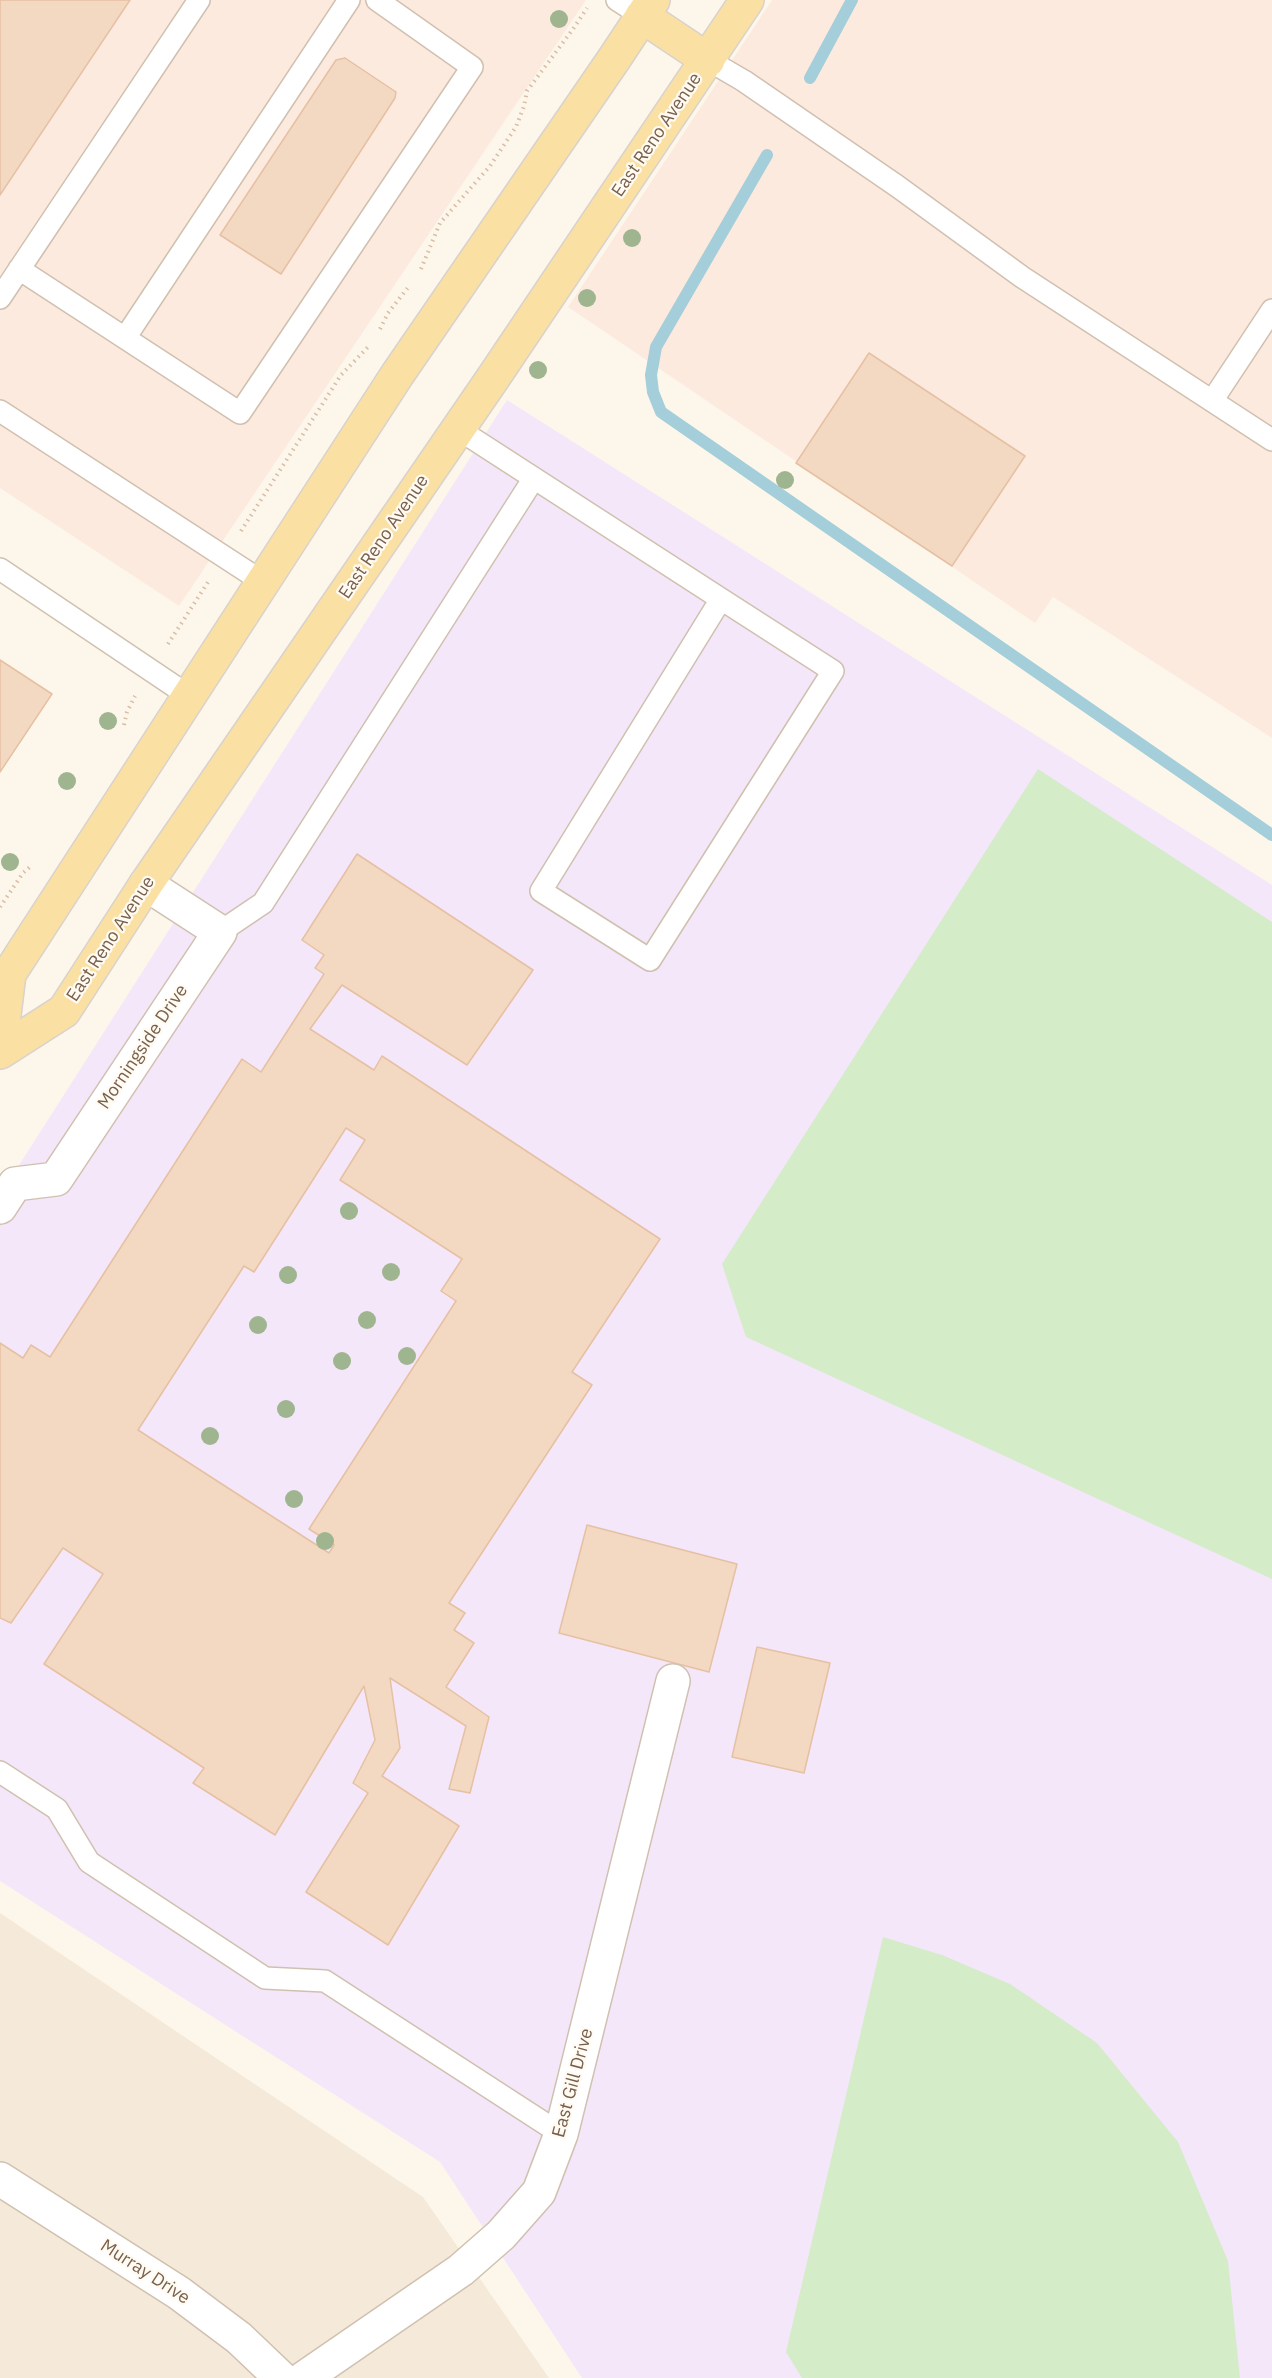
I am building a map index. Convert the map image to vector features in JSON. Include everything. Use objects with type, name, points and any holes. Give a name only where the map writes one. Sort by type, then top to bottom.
[{"type":"main road","name":"East Reno Avenue","points":[[0,1050],[64,1011],[146,884],[458,429],[747,0]]},
{"type":"main road","name":"East Reno Avenue","points":[[0,1050],[9,974],[637,5]]},
{"type":"main road","points":[[637,5],[708,60]]},
{"type":"street","points":[[146,884],[220,932]]},
{"type":"street","name":"Morningside Drive","points":[[0,1207],[15,1184],[56,1179],[220,932]]},
{"type":"street","name":"East Gill Drive","points":[[304,2378],[461,2270],[501,2235],[539,2192],[561,2134],[673,1680]]},
{"type":"street","name":"Murray Drive","points":[[0,2179],[179,2293],[239,2338],[281,2378]]},
{"type":"lane","points":[[0,298],[199,0]]},
{"type":"lane","points":[[125,338],[350,0]]},
{"type":"lane","points":[[20,269],[240,414],[471,67],[376,0]]},
{"type":"lane","points":[[708,60],[744,81],[887,179],[1022,277],[1272,440]]},
{"type":"lane","points":[[1212,400],[1272,310]]},
{"type":"lane","points":[[0,411],[263,582]]},
{"type":"lane","points":[[458,429],[833,671],[650,960],[541,891],[721,599]]},
{"type":"lane","points":[[220,932],[263,903],[534,478]]},
{"type":"lane","points":[[0,569],[189,696]]},
{"type":"lane","points":[[0,1772],[57,1809],[89,1862],[265,1978],[325,1981],[561,2134]]},
{"type":"path","points":[[420,272],[440,223],[490,166],[516,127],[524,106],[526,91],[573,30],[592,0]]},
{"type":"path","points":[[378,332],[388,313],[414,280]]},
{"type":"path","points":[[123,727],[127,712],[151,670],[341,375],[371,343]]},
{"type":"path","points":[[0,907],[23,873],[39,859]]},
{"type":"shaded area","points":[[0,0],[586,0],[179,606],[0,488]]},
{"type":"shaded area","points":[[772,0],[1272,0],[1272,738],[1053,597],[1035,623],[568,307]]},
{"type":"shaded area","points":[[507,400],[1272,885],[1272,2378],[582,2378],[440,2162],[0,1881],[0,1195]]},
{"type":"shaded area","points":[[0,1913],[423,2197],[549,2378],[0,2378]]},
{"type":"green space","points":[[1038,769],[1272,922],[1272,1579],[746,1337],[722,1264]]},
{"type":"green space","points":[[883,1937],[942,1955],[1010,1984],[1097,2043],[1178,2142],[1228,2261],[1240,2378],[802,2378],[786,2352]]},
{"type":"building","points":[[0,0],[130,0],[0,195]]},
{"type":"building","points":[[345,58],[396,92],[395,98],[281,274],[220,235],[336,60]]},
{"type":"building","points":[[869,353],[1025,456],[952,566],[796,463]]},
{"type":"building","points":[[0,660],[52,694],[0,772]]},
{"type":"building","points":[[357,854],[533,970],[467,1065],[342,985],[310,1029],[374,1070],[382,1056],[660,1239],[572,1372],[592,1385],[449,1603],[465,1613],[454,1630],[474,1643],[446,1687],[489,1717],[470,1793],[449,1789],[466,1726],[390,1678],[400,1748],[382,1776],[459,1826],[388,1945],[306,1892],[368,1793],[353,1783],[375,1740],[364,1686],[275,1835],[193,1783],[204,1768],[44,1664],[103,1574],[63,1548],[11,1623],[0,1618],[0,1343],[23,1358],[31,1345],[50,1357],[242,1059],[261,1072],[324,974],[315,968],[324,955],[302,940]],"holes":[[[346,1128],[365,1140],[340,1180],[462,1259],[441,1291],[456,1301],[309,1529],[334,1545],[329,1553],[138,1430],[244,1266],[254,1272]]]},
{"type":"building","points":[[587,1525],[737,1564],[709,1672],[559,1633]]},
{"type":"building","points":[[757,1647],[830,1663],[804,1773],[732,1757]]},
{"type":"waterway","points":[[810,78],[852,0]]},
{"type":"waterway","points":[[767,155],[656,347],[651,375],[653,392],[661,412],[1272,835]]}]
